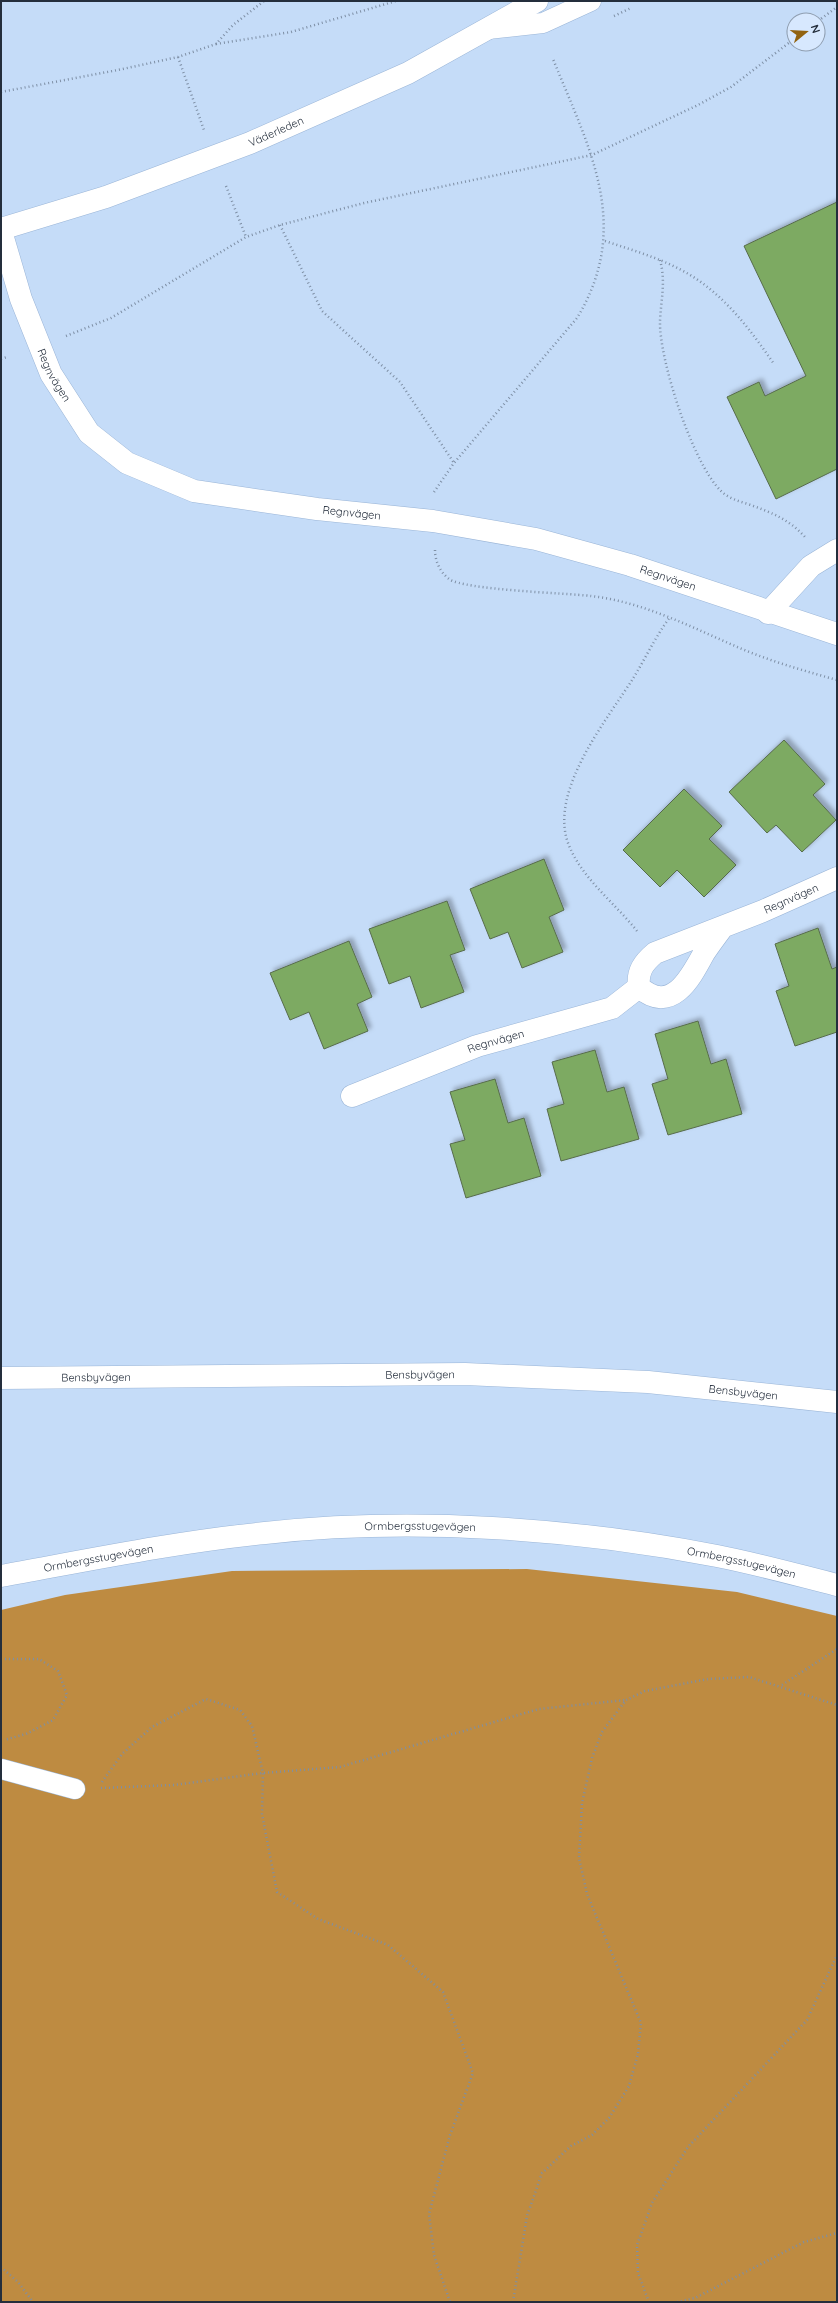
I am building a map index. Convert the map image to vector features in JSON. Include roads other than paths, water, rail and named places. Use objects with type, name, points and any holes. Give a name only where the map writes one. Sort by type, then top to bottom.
[{"type":"street","name":"Väderleden","points":[[1,230],[106,197],[250,143],[408,72],[537,1]]},
{"type":"street","name":"Regnvägen","points":[[1,230],[21,299],[51,374],[89,433],[127,464],[194,491],[317,509],[433,521],[536,538],[637,567],[768,613],[837,634]]},
{"type":"street","points":[[768,613],[811,566],[830,554]]},
{"type":"street","name":"Regnvägen","points":[[352,1096],[477,1046],[612,1008],[639,988],[639,971],[645,961],[655,954],[722,928],[837,878]]},
{"type":"street","points":[[639,988],[647,994],[656,997],[669,996],[679,991],[690,980],[722,928]]},
{"type":"street","name":"Bensbyvägen","points":[[1,1378],[465,1374],[648,1382],[837,1402]]},
{"type":"street","name":"Ormbergsstugevägen","points":[[1,1576],[146,1549],[266,1533],[361,1527],[472,1528],[585,1536],[716,1556],[837,1585]]},
{"type":"lane","points":[[488,29],[543,23],[591,1]]},
{"type":"lane","points":[[1,1769],[75,1789]]}]
